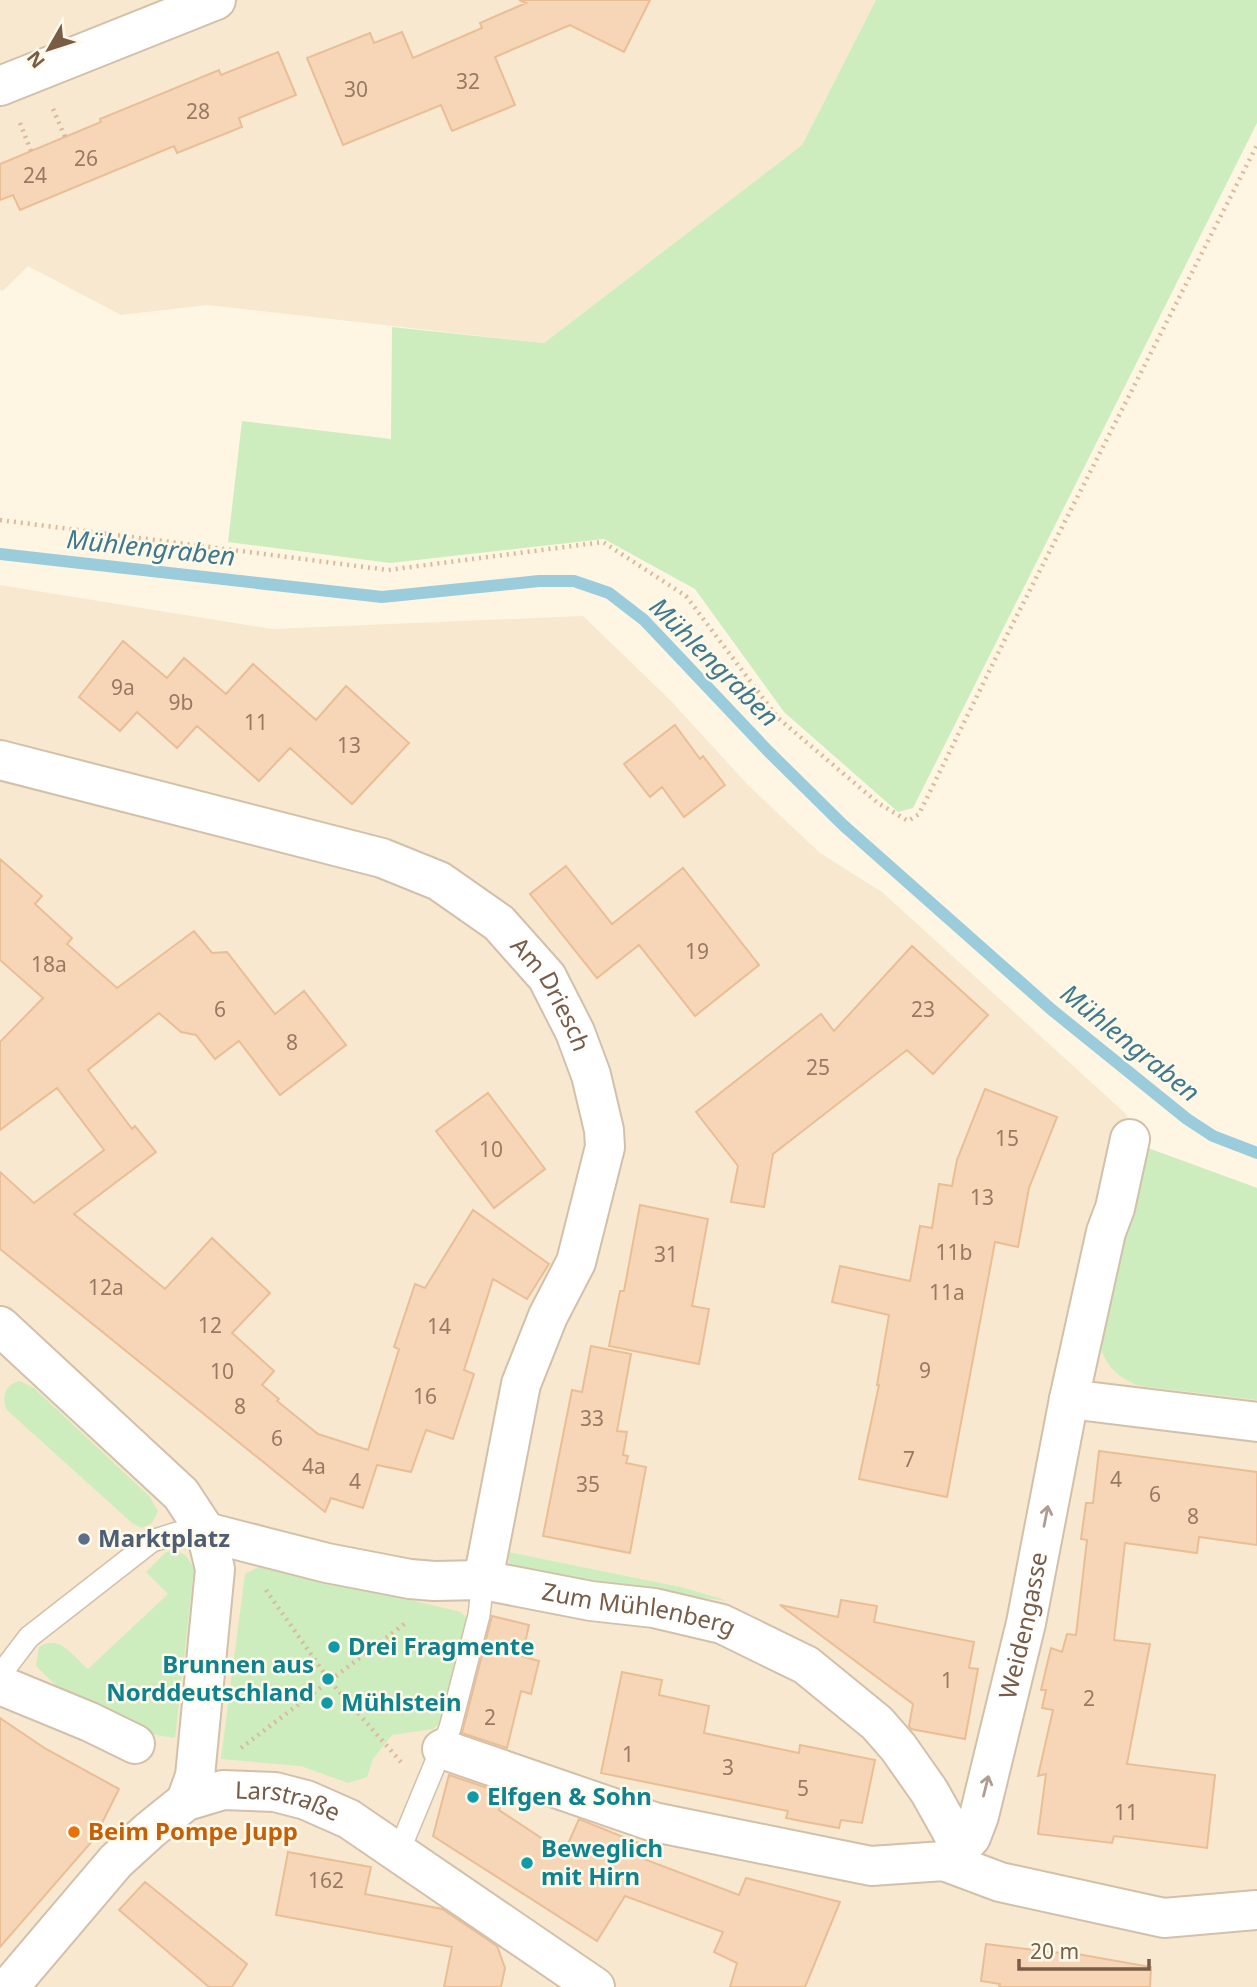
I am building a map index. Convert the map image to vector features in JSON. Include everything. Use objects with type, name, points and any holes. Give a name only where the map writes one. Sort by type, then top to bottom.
[{"type":"street","points":[[0,86],[216,0]]},
{"type":"street","name":"Am Driesch","points":[[0,760],[382,858],[439,881],[499,923],[547,977],[575,1032],[591,1075],[604,1130],[604,1147],[576,1262],[548,1317],[522,1384],[483,1580]]},
{"type":"street","name":"Weidengasse","points":[[953,1855],[971,1837],[979,1816],[1016,1661],[1106,1232],[1115,1208],[1130,1139]]},
{"type":"street","points":[[0,1325],[181,1494],[221,1537],[215,1569],[195,1776],[186,1801]]},
{"type":"street","points":[[1069,1399],[1257,1422]]},
{"type":"street","name":"Zum Mühlenberg","points":[[221,1537],[327,1563],[434,1581],[483,1580],[591,1601],[654,1608],[722,1624],[807,1665],[869,1716],[891,1739],[929,1791],[953,1855]]},
{"type":"street","points":[[0,1685],[90,1722],[135,1744]]},
{"type":"street","points":[[442,1749],[654,1822],[871,1866],[953,1855],[1000,1882],[1164,1918],[1257,1910]]},
{"type":"street","name":"Larstraße","points":[[9,1987],[116,1861],[186,1801],[223,1790],[275,1792],[306,1800],[349,1819],[595,1987]]},
{"type":"lane","points":[[0,1675],[29,1637],[152,1541],[177,1533],[221,1537]]},
{"type":"lane","points":[[399,1851],[450,1728],[478,1615],[483,1580]]},
{"type":"path","points":[[0,520],[388,570],[603,542],[686,596],[778,718],[878,803],[908,821],[919,814],[1008,632],[1257,145]]},
{"type":"path","points":[[221,1537],[250,1567],[329,1680],[426,1790]]},
{"type":"path","points":[[198,1752],[229,1757],[431,1604],[434,1581]]},
{"type":"shaded area","points":[[0,0],[876,0],[802,145],[544,343],[207,305],[121,315],[28,266],[3,291],[0,290]]},
{"type":"shaded area","points":[[0,585],[272,629],[583,616],[671,701],[749,786],[820,853],[882,892],[1126,1114],[1137,1144],[1257,1188],[1257,1987],[0,1987]]},
{"type":"green space","points":[[876,0],[1257,0],[1257,123],[913,808],[898,812],[784,712],[695,589],[604,539],[390,563],[228,542],[242,421],[391,439],[392,327],[544,343],[802,145]]},
{"type":"green space","points":[[1137,1144],[1257,1188],[1257,1400],[1140,1386],[1115,1371],[1103,1354],[1100,1346]]},
{"type":"green space","points":[[20,1381],[34,1388],[149,1496],[158,1511],[152,1523],[142,1528],[132,1523],[7,1410],[4,1400],[6,1392],[11,1385]]},
{"type":"green space","points":[[178,1551],[187,1557],[194,1568],[175,1738],[126,1730],[85,1714],[36,1666],[39,1647],[47,1643],[60,1645],[88,1669],[168,1594],[146,1572],[166,1552]]},
{"type":"green space","points":[[508,1552],[685,1588],[728,1601],[518,1573],[510,1567]]},
{"type":"green space","points":[[262,1565],[461,1612],[468,1620],[444,1720],[433,1729],[392,1735],[373,1759],[367,1777],[348,1783],[301,1766],[221,1759],[245,1574]]},
{"type":"building","points":[[519,0],[650,0],[624,52],[570,25],[495,57],[515,105],[452,131],[441,105],[343,145],[307,58],[370,33],[374,43],[402,32],[413,58],[482,28],[480,23],[526,3]]},
{"type":"building","points":[[278,52],[296,95],[239,118],[242,127],[177,153],[174,146],[20,210],[13,195],[0,200],[0,164],[219,70],[221,75]]},
{"type":"building","points":[[123,641],[167,678],[184,658],[226,694],[253,664],[316,720],[346,686],[409,743],[352,804],[290,748],[259,781],[197,726],[177,748],[137,712],[120,731],[79,697]]},
{"type":"building","points":[[675,725],[700,759],[703,756],[725,785],[684,817],[662,787],[650,797],[624,764]]},
{"type":"building","points":[[0,859],[42,896],[35,904],[72,938],[67,944],[117,988],[194,931],[212,953],[227,952],[275,1014],[304,991],[346,1045],[280,1095],[239,1041],[215,1059],[196,1035],[181,1032],[159,1013],[88,1070],[132,1129],[135,1126],[156,1152],[74,1214],[165,1289],[212,1238],[270,1293],[232,1333],[274,1371],[262,1385],[279,1399],[277,1401],[318,1434],[368,1450],[399,1349],[394,1347],[415,1284],[425,1288],[473,1210],[549,1264],[527,1299],[493,1279],[464,1370],[474,1374],[453,1439],[426,1430],[411,1472],[377,1465],[363,1508],[331,1498],[325,1512],[0,1249],[0,1172],[34,1203],[104,1150],[57,1088],[0,1130],[0,1042],[43,998],[0,960]]},
{"type":"building","points":[[566,866],[612,924],[683,868],[759,965],[695,1016],[639,945],[597,978],[530,894]]},
{"type":"building","points":[[912,946],[988,1015],[933,1074],[907,1050],[773,1154],[764,1207],[731,1202],[738,1166],[696,1112],[821,1014],[834,1031]]},
{"type":"building","points":[[985,1089],[1057,1117],[1029,1188],[1018,1247],[995,1242],[947,1497],[859,1479],[879,1385],[889,1315],[832,1302],[840,1266],[910,1281],[920,1226],[932,1228],[939,1184],[952,1186],[957,1160]]},
{"type":"building","points":[[488,1093],[545,1169],[494,1208],[436,1131]]},
{"type":"building","points":[[640,1205],[708,1219],[692,1306],[709,1309],[699,1364],[609,1346],[620,1291],[624,1291]]},
{"type":"building","points":[[591,1346],[631,1354],[617,1431],[627,1432],[623,1455],[628,1456],[626,1463],[646,1467],[630,1553],[543,1536],[572,1390],[582,1392]]},
{"type":"building","points":[[1099,1451],[1257,1472],[1257,1545],[1199,1537],[1197,1553],[1125,1543],[1114,1640],[1150,1644],[1127,1764],[1215,1775],[1207,1848],[1114,1836],[1112,1843],[1038,1834],[1046,1774],[1038,1776],[1053,1710],[1042,1708],[1046,1690],[1041,1690],[1051,1648],[1062,1652],[1067,1634],[1076,1635],[1087,1540],[1081,1539],[1086,1503],[1093,1503]]},
{"type":"building","points":[[841,1600],[877,1606],[874,1622],[974,1642],[969,1668],[978,1669],[965,1739],[911,1729],[909,1726],[913,1704],[780,1605],[838,1617]]},
{"type":"building","points":[[492,1616],[529,1625],[522,1656],[539,1661],[531,1694],[521,1691],[507,1748],[462,1733]]},
{"type":"building","points":[[622,1672],[662,1680],[659,1695],[709,1706],[704,1733],[799,1753],[800,1745],[875,1760],[862,1823],[841,1820],[839,1828],[806,1822],[786,1818],[788,1811],[601,1773]]},
{"type":"building","points":[[0,1718],[46,1749],[119,1789],[94,1839],[0,1947]]},
{"type":"building","points":[[449,1775],[505,1794],[499,1810],[564,1853],[579,1819],[638,1843],[633,1855],[739,1895],[746,1878],[840,1902],[805,1987],[730,1987],[737,1963],[714,1952],[723,1932],[625,1896],[597,1941],[433,1836]]},
{"type":"building","points":[[288,1852],[371,1867],[365,1894],[442,1909],[497,1946],[505,1968],[501,1987],[444,1987],[452,1947],[276,1915]]},
{"type":"building","points":[[145,1882],[247,1964],[232,1987],[209,1987],[119,1910]]},
{"type":"building","points":[[986,1944],[1060,1951],[1151,1967],[1150,1987],[999,1987],[1000,1984],[981,1981]]},
{"type":"waterway","name":"Mühlengraben","points":[[0,554],[382,597],[539,581],[574,581],[609,593],[644,620],[767,750],[843,825],[1052,1010],[1187,1119],[1213,1136],[1257,1153]]},
{"type":"place","name":"Marktplatz","points":[[84,1539]]},
{"type":"place","name":"Drei Fragmente","points":[[334,1647]]},
{"type":"place","name":"Brunnen aus Norddeutschland","points":[[328,1679]]},
{"type":"place","name":"Mühlstein","points":[[327,1703]]},
{"type":"place","name":"Elfgen & Sohn","points":[[473,1797]]},
{"type":"place","name":"Beim Pompe Jupp","points":[[74,1832]]},
{"type":"place","name":"Beweglich mit Hirn","points":[[527,1863]]}]
